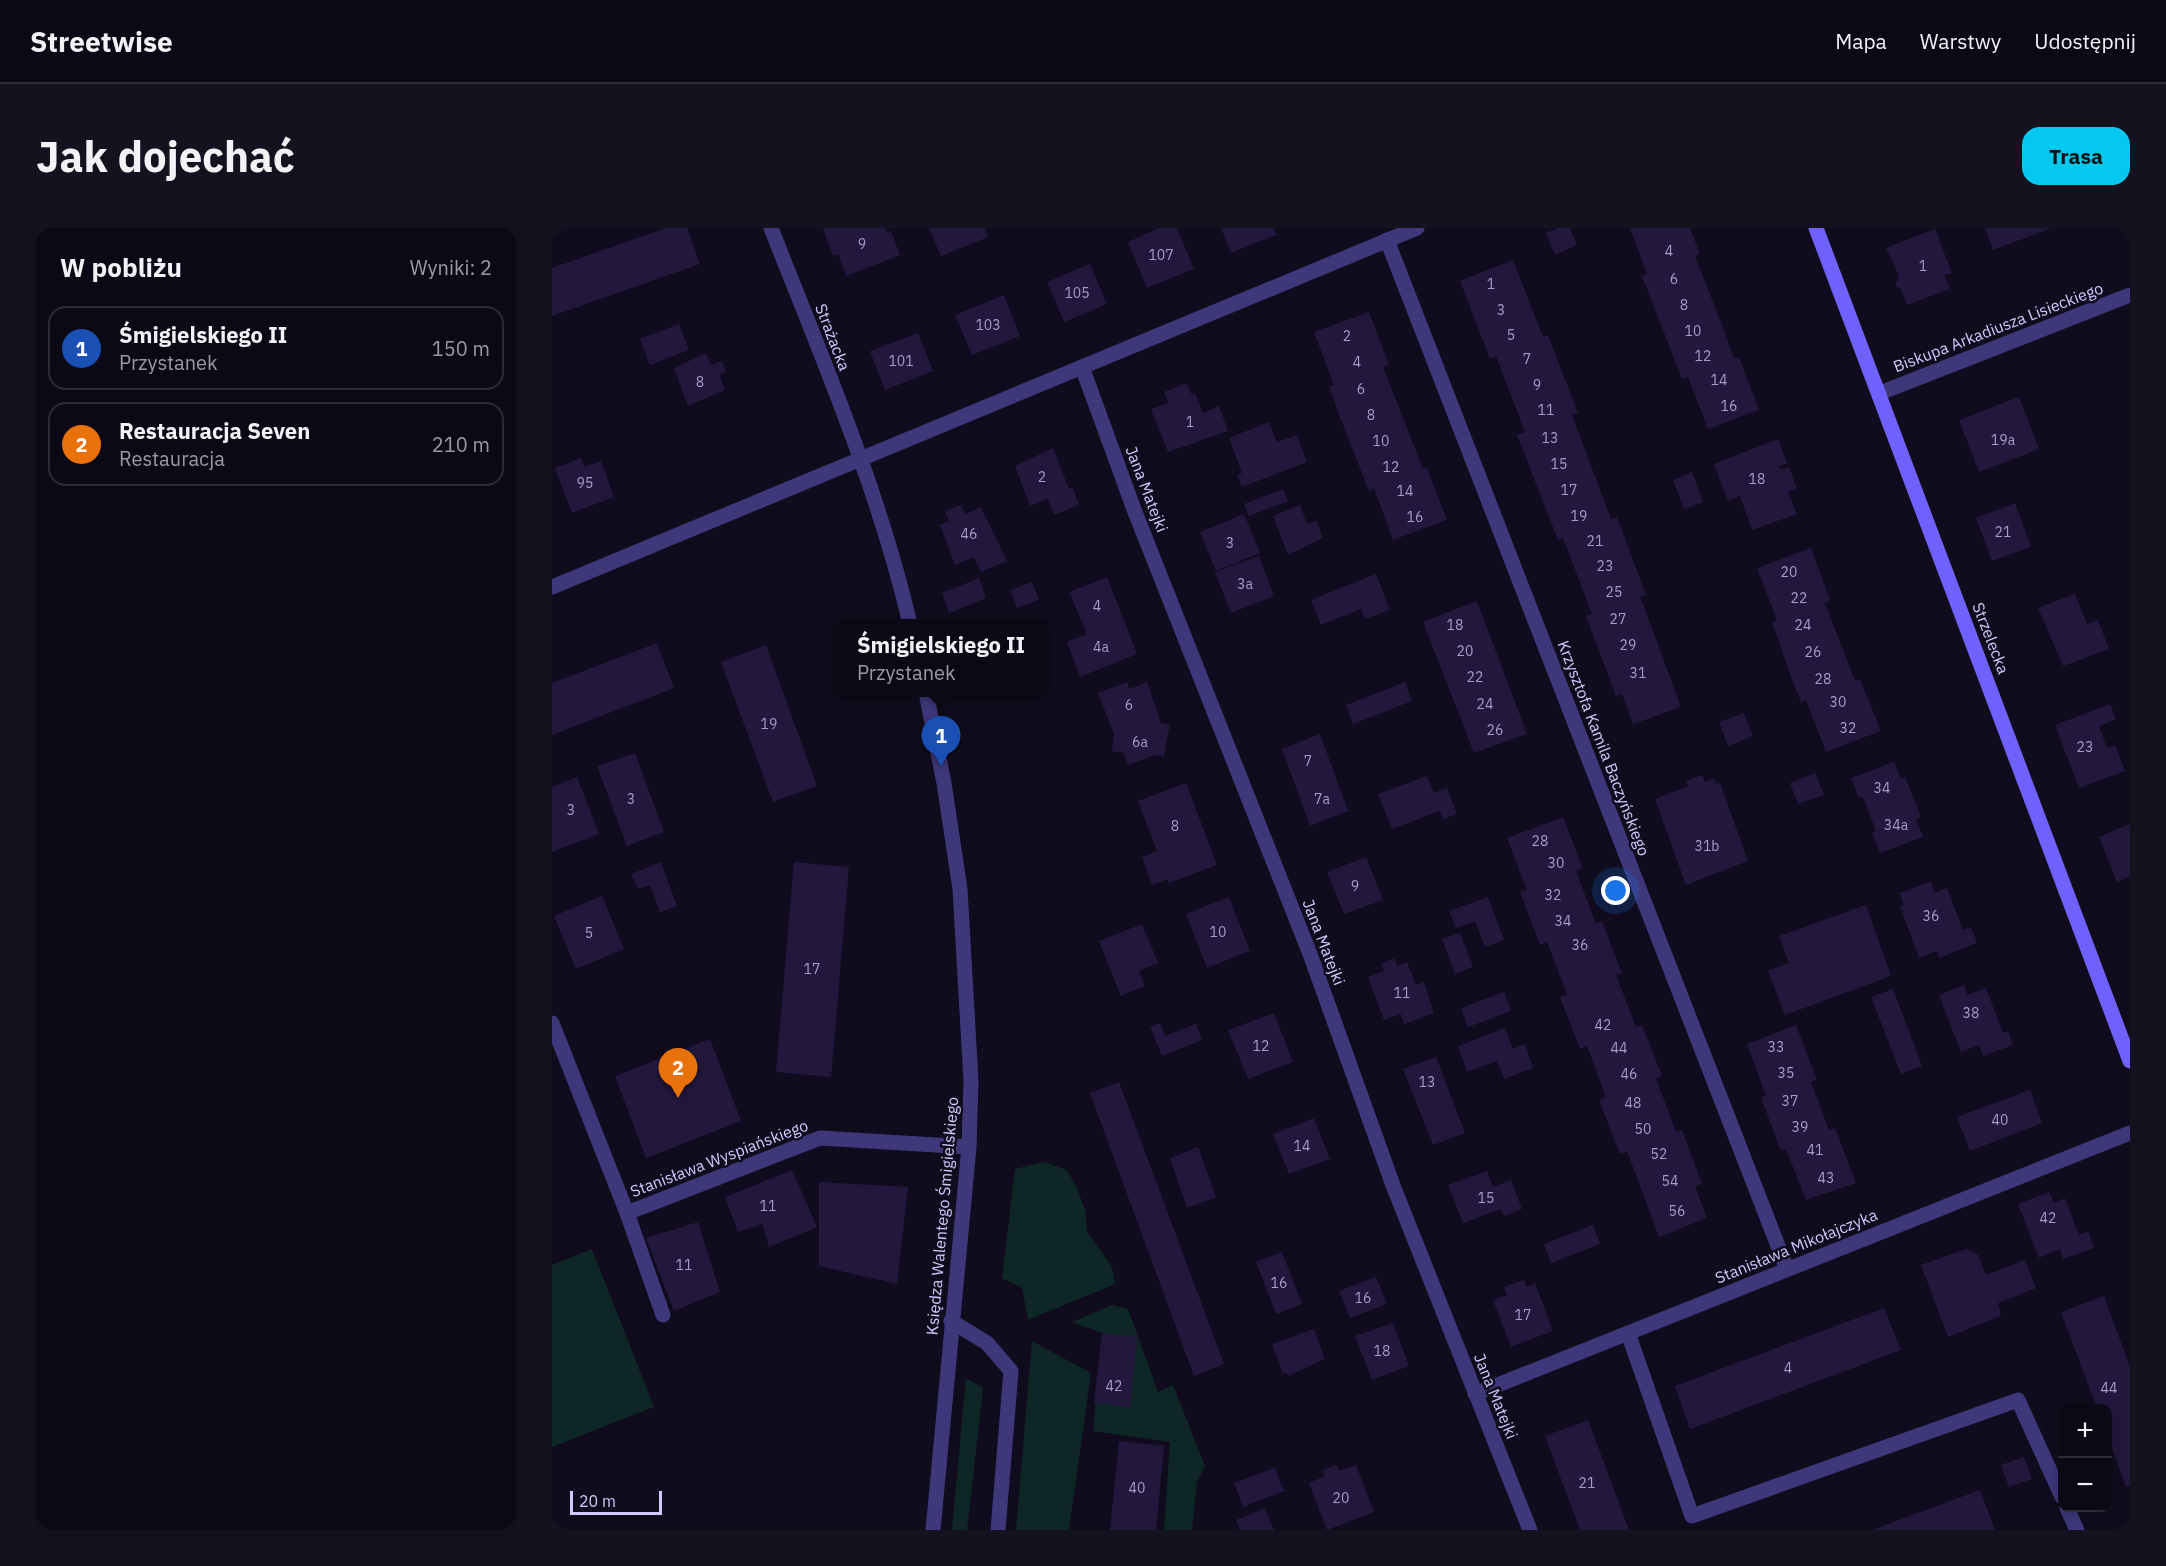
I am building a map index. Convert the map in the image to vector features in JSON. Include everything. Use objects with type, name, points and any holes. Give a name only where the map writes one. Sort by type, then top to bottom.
[{"type":"street","name":"Strażacka","points":[[771,228],[861,459]]},
{"type":"street","points":[[552,587],[1417,228]]},
{"type":"street","name":"Strzelecka","points":[[1816,228],[2130,1061]]},
{"type":"street","name":"Krzysztofa Kamila Baczyńskiego","points":[[1387,240],[1787,1269]]},
{"type":"street","name":"Biskupa Arkadiusza Lisieckiego","points":[[1880,393],[2130,295]]},
{"type":"street","name":"Jana Matejki","points":[[1082,367],[1135,512],[1310,954],[1394,1188],[1530,1530]]},
{"type":"street","points":[[861,459],[882,520],[909,619]]},
{"type":"street","name":"Księdza Walentego Śmigielskiego","points":[[927,697],[944,783],[960,889],[971,1081],[969,1147],[933,1530]]},
{"type":"street","name":"Stanisława Wyspiańskiego","points":[[552,1023],[627,1213],[663,1315]]},
{"type":"street","name":"Stanisława Mikołajczyka","points":[[1475,1394],[2130,1132]]},
{"type":"street","name":"Stanisława Wyspiańskiego","points":[[627,1213],[820,1138],[969,1147]]},
{"type":"street","points":[[951,1321],[987,1343],[1011,1371],[998,1530]]},
{"type":"street","points":[[1628,1333],[1692,1516],[2018,1400],[2058,1488]]},
{"type":"street","points":[[2069,1512],[2078,1530]]},
{"type":"green space","points":[[1043,1162],[1067,1170],[1085,1210],[1087,1231],[1112,1267],[1115,1284],[1028,1320],[1022,1288],[1002,1278],[1015,1169]]},
{"type":"green space","points":[[592,1249],[654,1407],[552,1447],[552,1265]]},
{"type":"green space","points":[[1112,1305],[1128,1309],[1158,1392],[1173,1385],[1205,1466],[1197,1482],[1192,1530],[1164,1530],[1170,1442],[1093,1431],[1102,1333],[1072,1322]]},
{"type":"green space","points":[[1032,1341],[1091,1373],[1069,1530],[1016,1530]]},
{"type":"green space","points":[[966,1378],[983,1388],[967,1530],[952,1530]]},
{"type":"building","points":[[666,228],[687,228],[700,264],[552,316],[552,268]]},
{"type":"building","points":[[885,228],[887,233],[891,231],[900,255],[846,276],[838,254],[833,256],[823,229]]},
{"type":"building","points":[[929,228],[984,228],[988,237],[941,256]]},
{"type":"building","points":[[1159,228],[1177,228],[1194,269],[1147,288],[1128,242]]},
{"type":"building","points":[[1221,228],[1274,228],[1276,235],[1231,253]]},
{"type":"building","points":[[1558,228],[1570,228],[1577,245],[1555,255],[1546,233]]},
{"type":"building","points":[[1630,228],[1690,228],[1700,254],[1695,256],[1734,359],[1739,357],[1759,410],[1708,429],[1688,377],[1682,379],[1642,276],[1647,274]]},
{"type":"building","points":[[1985,228],[2052,228],[1993,250]]},
{"type":"building","points":[[1935,229],[1952,273],[1944,275],[1950,289],[1907,305],[1901,289],[1895,286],[1899,276],[1886,248]]},
{"type":"building","points":[[1513,260],[1543,337],[1548,335],[1578,413],[1572,415],[1611,519],[1617,517],[1646,595],[1640,596],[1681,707],[1633,724],[1622,694],[1616,696],[1586,616],[1592,614],[1563,538],[1558,540],[1517,435],[1525,432],[1496,356],[1490,359],[1460,281]]},
{"type":"building","points":[[1090,264],[1107,304],[1064,322],[1047,282]]},
{"type":"building","points":[[1004,295],[1020,336],[972,355],[955,315]]},
{"type":"building","points":[[1369,312],[1389,365],[1383,367],[1423,469],[1427,468],[1447,520],[1393,540],[1374,488],[1369,491],[1338,412],[1329,386],[1334,385],[1314,332]]},
{"type":"building","points":[[679,324],[689,350],[650,365],[640,339]]},
{"type":"building","points":[[918,333],[933,371],[885,390],[870,351]]},
{"type":"building","points":[[706,353],[711,365],[722,361],[726,372],[719,374],[725,390],[688,406],[674,368]]},
{"type":"building","points":[[1187,383],[1191,394],[1195,393],[1203,413],[1219,406],[1228,431],[1168,452],[1151,409],[1168,403],[1164,392]]},
{"type":"building","points":[[2019,397],[2039,449],[1979,472],[1959,420]]},
{"type":"building","points":[[1269,422],[1277,442],[1297,435],[1307,462],[1242,487],[1237,475],[1242,473],[1229,438]]},
{"type":"building","points":[[1778,439],[1787,463],[1779,466],[1780,470],[1789,467],[1797,489],[1788,492],[1797,514],[1752,530],[1740,496],[1728,501],[1714,464]]},
{"type":"building","points":[[1053,448],[1069,489],[1073,488],[1079,505],[1054,515],[1048,499],[1030,506],[1015,466]]},
{"type":"building","points":[[581,458],[584,467],[601,461],[614,497],[572,513],[555,468]]},
{"type":"building","points":[[1692,472],[1703,502],[1684,509],[1673,480]]},
{"type":"building","points":[[1283,489],[1288,501],[1249,516],[1244,504]]},
{"type":"building","points":[[2015,503],[2031,547],[1992,561],[1976,518]]},
{"type":"building","points":[[961,505],[965,514],[981,507],[1007,561],[981,572],[974,557],[955,565],[940,525],[949,521],[945,511]]},
{"type":"building","points":[[1300,505],[1307,524],[1317,521],[1323,538],[1288,555],[1273,516]]},
{"type":"building","points":[[1244,514],[1260,553],[1216,571],[1200,532]]},
{"type":"building","points":[[1811,548],[1830,600],[1825,603],[1855,681],[1860,679],[1881,731],[1826,752],[1806,700],[1801,702],[1791,677],[1772,622],[1777,620],[1757,568]]},
{"type":"building","points":[[1259,556],[1274,596],[1231,613],[1215,572]]},
{"type":"building","points":[[1376,574],[1390,610],[1365,619],[1361,609],[1321,625],[1311,600]]},
{"type":"building","points":[[1107,577],[1137,654],[1080,677],[1067,642],[1087,634],[1069,592]]},
{"type":"building","points":[[979,578],[986,598],[949,613],[942,593]]},
{"type":"building","points":[[1032,582],[1039,600],[1017,608],[1010,590]]},
{"type":"building","points":[[2075,594],[2087,624],[2098,620],[2109,649],[2063,666],[2038,608]]},
{"type":"building","points":[[1477,601],[1527,734],[1474,753],[1423,622]]},
{"type":"building","points":[[657,643],[674,688],[552,735],[552,683]]},
{"type":"building","points":[[766,645],[817,786],[773,802],[721,662]]},
{"type":"building","points":[[1127,682],[1129,689],[1147,682],[1161,723],[1170,724],[1164,757],[1155,755],[1128,765],[1124,753],[1112,751],[1114,734],[1098,693]]},
{"type":"building","points":[[1405,682],[1412,701],[1353,724],[1346,705]]},
{"type":"building","points":[[2110,704],[2116,719],[2099,726],[2107,748],[2115,745],[2125,771],[2079,788],[2055,725]]},
{"type":"building","points":[[1744,713],[1753,736],[1728,746],[1719,722]]},
{"type":"building","points":[[1320,734],[1348,811],[1310,826],[1282,749]]},
{"type":"building","points":[[635,753],[664,832],[627,846],[597,766]]},
{"type":"building","points":[[1894,762],[1901,779],[1905,777],[1921,817],[1916,819],[1923,837],[1880,853],[1872,832],[1876,831],[1863,797],[1859,798],[1851,778]]},
{"type":"building","points":[[1815,773],[1824,795],[1798,804],[1790,783]]},
{"type":"building","points":[[1702,775],[1705,782],[1714,778],[1716,784],[1720,783],[1748,861],[1686,885],[1655,799],[1688,786],[1686,781]]},
{"type":"building","points":[[1427,776],[1434,793],[1447,788],[1457,814],[1443,819],[1440,811],[1392,829],[1378,794]]},
{"type":"building","points":[[577,777],[599,834],[552,852],[552,787]]},
{"type":"building","points":[[1186,783],[1217,865],[1169,883],[1168,879],[1152,885],[1142,857],[1157,851],[1138,801]]},
{"type":"building","points":[[1563,817],[1583,869],[1576,871],[1596,924],[1602,921],[1622,973],[1616,975],[1636,1027],[1642,1025],[1662,1076],[1656,1079],[1676,1132],[1682,1130],[1702,1184],[1695,1186],[1707,1218],[1659,1237],[1627,1151],[1620,1154],[1599,1100],[1606,1097],[1587,1046],[1580,1049],[1560,997],[1567,994],[1547,942],[1540,945],[1520,892],[1527,890],[1507,838]]},
{"type":"building","points":[[2130,824],[2130,876],[2117,882],[2099,837]]},
{"type":"building","points":[[1366,857],[1383,900],[1344,914],[1327,872]]},
{"type":"building","points":[[661,862],[677,906],[660,912],[650,885],[638,889],[631,874]]},
{"type":"building","points":[[794,862],[849,867],[831,1077],[776,1072]]},
{"type":"building","points":[[1931,881],[1935,893],[1947,888],[1963,930],[1971,927],[1977,943],[1939,958],[1937,951],[1919,958],[1900,906],[1904,905],[1900,893]]},
{"type":"building","points":[[602,896],[624,949],[576,969],[554,916]]},
{"type":"building","points":[[1229,897],[1250,951],[1207,968],[1186,914]]},
{"type":"building","points":[[1488,897],[1504,940],[1485,947],[1475,921],[1456,928],[1449,911]]},
{"type":"building","points":[[1866,905],[1891,976],[1785,1015],[1768,971],[1789,963],[1779,936]]},
{"type":"building","points":[[1142,924],[1158,963],[1139,971],[1145,986],[1121,996],[1099,941]]},
{"type":"building","points":[[1460,933],[1473,967],[1455,974],[1442,939]]},
{"type":"building","points":[[1394,958],[1397,966],[1407,962],[1416,985],[1424,982],[1434,1013],[1404,1024],[1401,1014],[1384,1020],[1368,977],[1384,971],[1381,964]]},
{"type":"building","points":[[1964,985],[1967,995],[1986,988],[2003,1033],[2008,1031],[2013,1045],[1983,1056],[1979,1045],[1961,1052],[1939,995]]},
{"type":"building","points":[[1893,989],[1922,1066],[1901,1074],[1871,997]]},
{"type":"building","points":[[1504,992],[1511,1011],[1468,1027],[1461,1008]]},
{"type":"building","points":[[1274,1013],[1293,1062],[1248,1079],[1228,1030]]},
{"type":"building","points":[[1160,1023],[1165,1036],[1196,1024],[1202,1040],[1162,1056],[1150,1026]]},
{"type":"building","points":[[1796,1025],[1817,1080],[1811,1082],[1829,1130],[1835,1128],[1856,1183],[1806,1200],[1786,1149],[1780,1149],[1761,1097],[1766,1096],[1747,1044]]},
{"type":"building","points":[[1505,1028],[1513,1049],[1525,1044],[1533,1068],[1504,1079],[1497,1061],[1467,1072],[1458,1046]]},
{"type":"building","points":[[710,1039],[741,1121],[646,1158],[615,1076]]},
{"type":"building","points":[[1436,1057],[1465,1133],[1433,1145],[1403,1069]]},
{"type":"building","points":[[1119,1082],[1224,1364],[1194,1376],[1090,1093]]},
{"type":"building","points":[[2030,1090],[2042,1123],[1970,1151],[1957,1117]]},
{"type":"building","points":[[1314,1118],[1330,1159],[1289,1174],[1273,1134]]},
{"type":"building","points":[[1198,1147],[1216,1197],[1187,1208],[1170,1158]]},
{"type":"building","points":[[792,1170],[817,1227],[769,1247],[762,1224],[738,1232],[725,1197]]},
{"type":"building","points":[[1487,1171],[1493,1187],[1511,1180],[1522,1209],[1504,1216],[1501,1209],[1463,1223],[1448,1185]]},
{"type":"building","points":[[819,1182],[908,1187],[897,1284],[819,1266]]},
{"type":"building","points":[[2049,1192],[2054,1203],[2065,1198],[2079,1235],[2088,1231],[2094,1248],[2063,1259],[2060,1249],[2039,1258],[2018,1204]]},
{"type":"building","points":[[698,1222],[720,1292],[674,1311],[646,1238]]},
{"type":"building","points":[[1593,1225],[1600,1244],[1551,1263],[1544,1244]]},
{"type":"building","points":[[1966,1249],[1978,1255],[1986,1275],[2025,1260],[2036,1288],[1998,1303],[2001,1316],[1948,1337],[1921,1265]]},
{"type":"building","points":[[1282,1252],[1302,1304],[1276,1314],[1256,1262]]},
{"type":"building","points":[[1376,1277],[1387,1304],[1350,1318],[1339,1291]]},
{"type":"building","points":[[1524,1280],[1527,1287],[1535,1283],[1553,1331],[1511,1347],[1493,1300],[1507,1295],[1504,1287]]},
{"type":"building","points":[[2104,1296],[2130,1367],[2130,1486],[2126,1487],[2112,1448],[2112,1404],[2096,1404],[2061,1312]]},
{"type":"building","points":[[1884,1308],[1901,1350],[1690,1429],[1675,1386]]},
{"type":"building","points":[[1393,1323],[1409,1366],[1372,1380],[1355,1336]]},
{"type":"building","points":[[1314,1329],[1325,1359],[1288,1376],[1287,1373],[1283,1374],[1272,1344]]},
{"type":"building","points":[[1102,1333],[1137,1337],[1130,1407],[1094,1403]]},
{"type":"building","points":[[1588,1420],[1629,1530],[1580,1530],[1545,1436]]},
{"type":"building","points":[[1119,1441],[1164,1446],[1156,1530],[1110,1530]]},
{"type":"building","points":[[2024,1457],[2032,1479],[2009,1487],[2001,1465]]},
{"type":"building","points":[[1336,1465],[1339,1471],[1356,1465],[1374,1512],[1327,1530],[1309,1483],[1325,1476],[1322,1470]]},
{"type":"building","points":[[1275,1468],[1284,1491],[1243,1507],[1234,1483]]},
{"type":"building","points":[[1980,1490],[1995,1530],[1872,1530]]},
{"type":"building","points":[[1265,1508],[1274,1530],[1240,1530],[1236,1520]]},
{"type":"place","name":"Śmigielskiego II","points":[[941,766]]},
{"type":"place","name":"Restauracja Seven","points":[[678,1098]]}]
